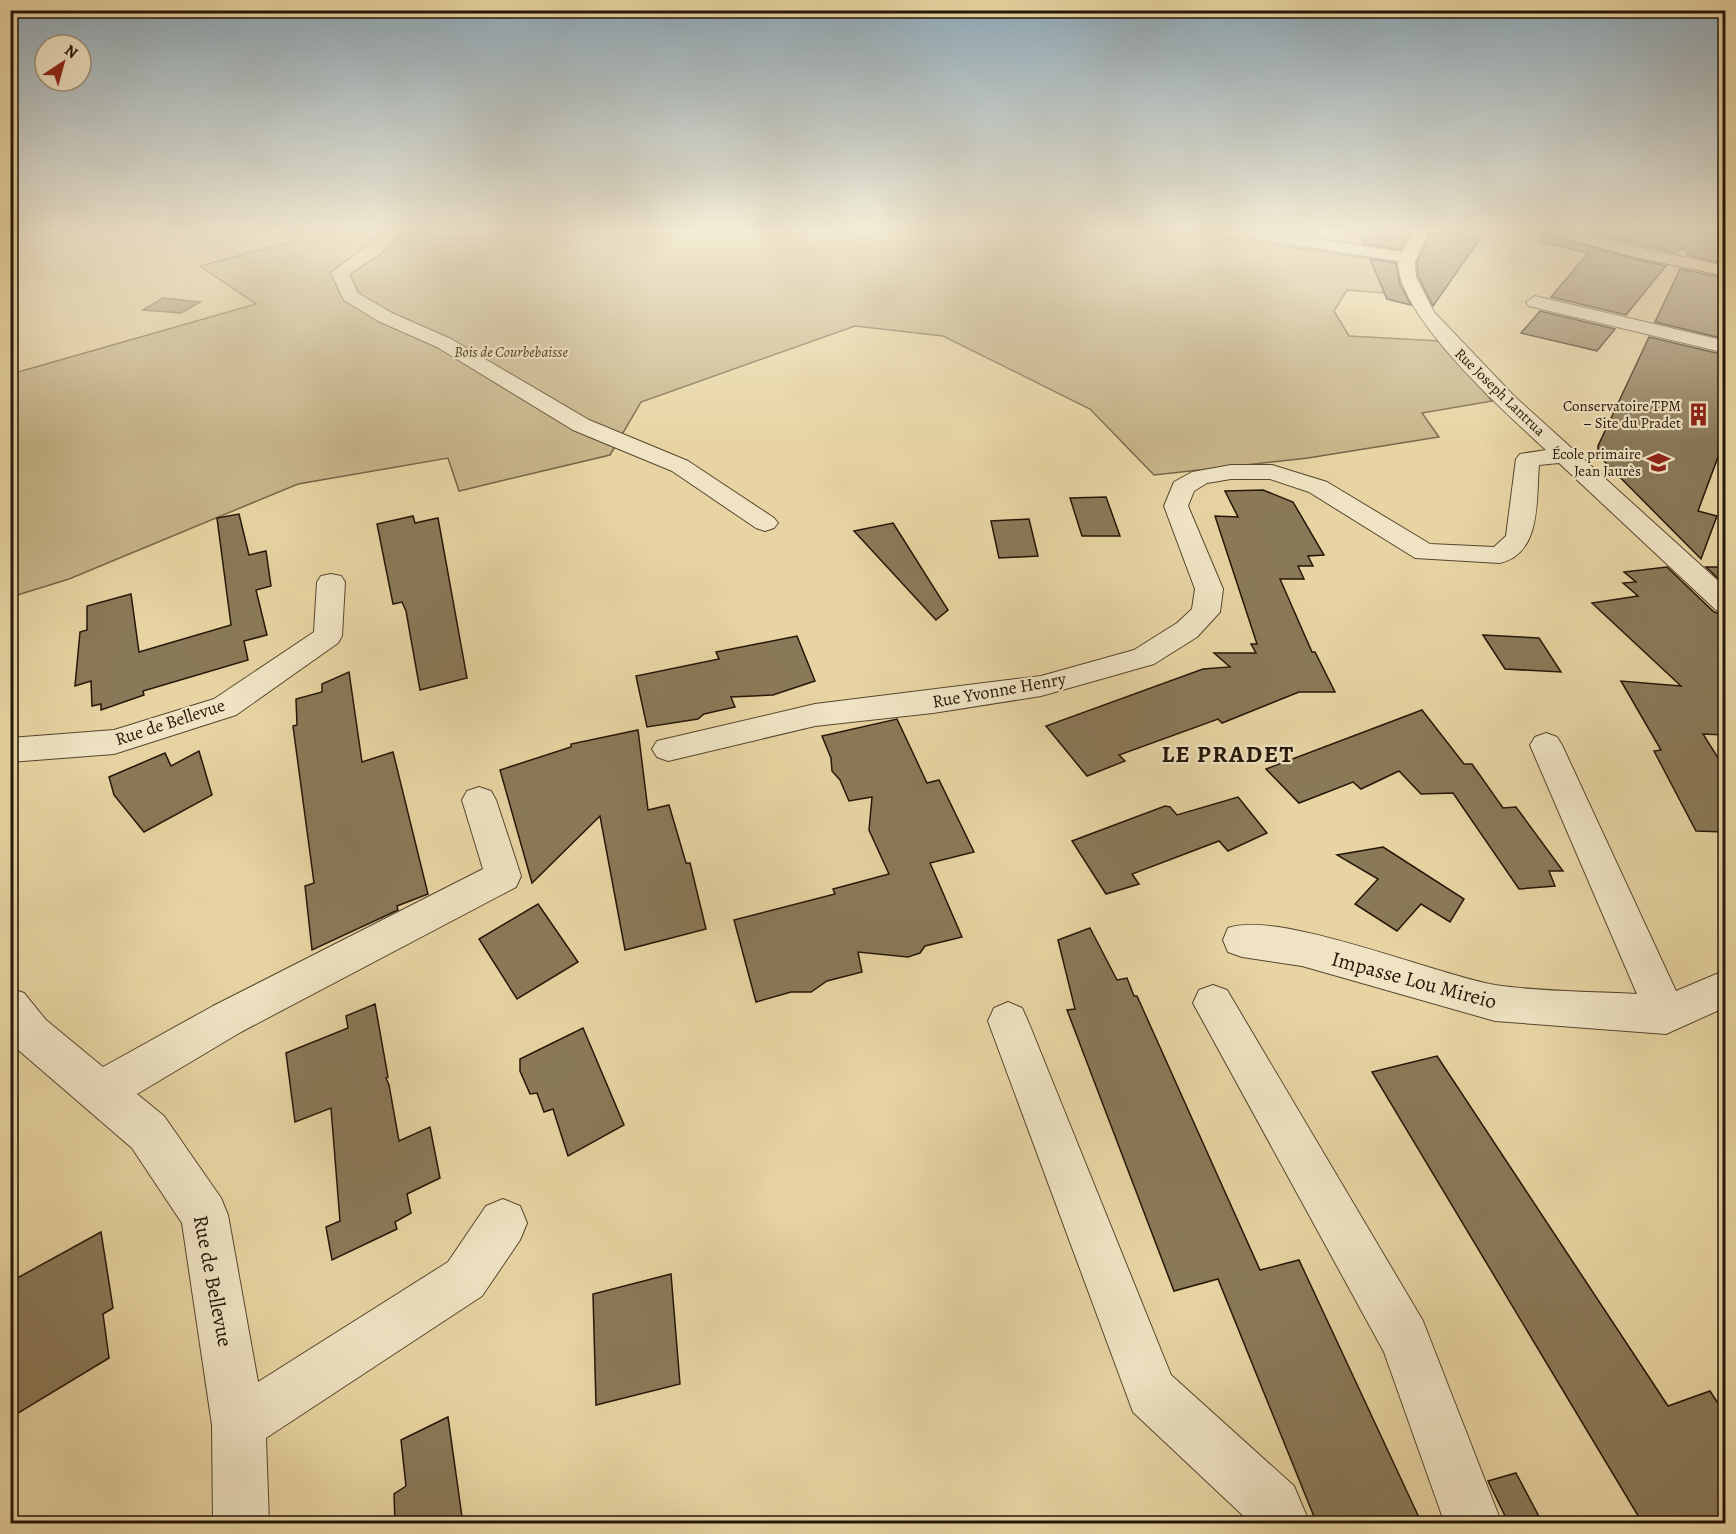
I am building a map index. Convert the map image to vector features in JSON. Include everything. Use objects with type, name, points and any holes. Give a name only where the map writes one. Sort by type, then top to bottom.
[{"type":"street","points":[[358,301],[385,317],[444,343],[581,425],[680,466],[765,523]]},
{"type":"street","name":"Rue Joseph Lantrua","points":[[1419,301],[1426,315],[1506,401],[1725,604]]},
{"type":"street","points":[[1535,302],[1725,347]]},
{"type":"street","name":"Rue Yvonne Henry","points":[[668,749],[815,715],[933,702],[1041,686],[1144,657],[1187,630],[1206,612],[1209,589],[1176,506],[1184,487],[1200,477],[1231,472],[1272,472],[1318,487],[1424,552],[1500,555],[1519,538],[1528,459],[1565,455]]},
{"type":"street","name":"Rue de Bellevue","points":[[10,750],[114,742],[225,707],[328,636],[331,582]]},
{"type":"street","points":[[1546,745],[1666,1015]]},
{"type":"street","points":[[100,1092],[227,1019],[503,876],[479,800]]},
{"type":"street","name":"Impasse Lou Mireio","points":[[1242,940],[1302,950],[1495,1004],[1666,1015],[1725,988]]},
{"type":"street","points":[[1213,1003],[1405,1339],[1474,1524]]},
{"type":"street","name":"Rue de Bellevue","points":[[10,1006],[31,1034],[148,1132],[204,1215],[239,1425],[241,1524]]},
{"type":"street","points":[[1008,1021],[1152,1393],[1274,1506],[1282,1524]]},
{"type":"street","points":[[239,1425],[465,1279],[503,1222]]},
{"type":"green space","name":"Bois de Courbebaisse","points":[[251,301],[1340,301],[1334,311],[1349,336],[1440,341],[1492,401],[1422,413],[1439,437],[1308,458],[1154,475],[1090,409],[943,336],[855,326],[641,402],[610,455],[459,491],[448,458],[298,484],[69,579],[11,597],[11,374],[256,304]]},
{"type":"shaded area","points":[[159,301],[200,302],[181,313],[143,310]]},
{"type":"building","points":[[1393,301],[1409,301],[1411,305]]},
{"type":"building","points":[[1566,301],[1638,301],[1626,315]]},
{"type":"building","points":[[1665,301],[1725,301],[1725,339],[1655,322]]},
{"type":"building","points":[[1540,311],[1615,329],[1597,351],[1521,333]]},
{"type":"building","name":"École primaire Jean Jaurès","points":[[1649,337],[1725,355],[1725,438],[1698,511],[1717,516],[1701,559],[1598,455],[1598,446]]},
{"type":"building","points":[[1263,490],[1293,502],[1324,555],[1308,556],[1313,566],[1298,566],[1304,579],[1280,579],[1312,652],[1315,652],[1335,692],[1299,692],[1222,723],[1218,719],[1119,755],[1125,761],[1087,776],[1046,726],[1203,669],[1230,667],[1214,653],[1256,653],[1251,644],[1257,644],[1215,516],[1238,517],[1225,491]]},
{"type":"building","points":[[1106,497],[1120,536],[1082,536],[1070,498]]},
{"type":"building","points":[[239,514],[249,555],[266,551],[271,586],[256,590],[267,635],[244,641],[248,660],[143,691],[144,695],[101,710],[101,704],[92,706],[91,681],[75,686],[80,632],[87,630],[87,606],[131,594],[139,652],[231,625],[217,518]]},
{"type":"building","points":[[413,516],[415,523],[438,518],[467,678],[420,690],[406,611],[402,602],[393,604],[377,524]]},
{"type":"building","points":[[1029,519],[1038,556],[999,558],[991,521]]},
{"type":"building","points":[[893,523],[948,610],[936,620],[854,531]]},
{"type":"building","points":[[1667,567],[1714,612],[1725,615],[1725,735],[1703,734],[1725,769],[1725,832],[1696,831],[1654,751],[1661,750],[1621,681],[1681,686],[1592,603],[1638,596],[1623,583],[1636,582],[1624,572]]},
{"type":"building","points":[[1706,567],[1725,567],[1725,585]]},
{"type":"building","points":[[1483,635],[1539,638],[1561,672],[1505,669]]},
{"type":"building","points":[[797,636],[815,681],[773,695],[731,697],[735,707],[704,714],[698,719],[647,727],[636,676],[719,659],[716,652]]},
{"type":"building","points":[[349,672],[362,762],[393,752],[428,894],[397,906],[398,910],[312,950],[305,886],[314,883],[293,726],[297,725],[296,699],[322,692],[322,684]]},
{"type":"building","points":[[1422,710],[1464,764],[1472,764],[1503,808],[1516,807],[1563,871],[1549,871],[1555,886],[1519,889],[1453,793],[1421,794],[1399,771],[1361,789],[1353,782],[1299,803],[1266,769]]},
{"type":"building","points":[[897,719],[927,783],[939,780],[974,852],[930,863],[962,937],[925,946],[920,953],[908,957],[858,952],[862,972],[827,981],[811,992],[791,992],[756,1002],[734,920],[835,894],[833,889],[889,874],[869,830],[872,797],[849,801],[840,780],[832,771],[831,758],[822,736]]},
{"type":"building","points":[[638,730],[648,810],[669,805],[686,863],[690,863],[706,929],[625,950],[600,816],[532,883],[500,770],[571,747],[571,744]]},
{"type":"building","points":[[199,751],[212,795],[144,832],[114,795],[109,777],[165,753],[171,766]]},
{"type":"building","points":[[1238,797],[1267,833],[1228,851],[1219,841],[1132,874],[1139,884],[1106,894],[1072,841],[1165,806],[1170,807],[1177,815]]},
{"type":"building","points":[[1383,847],[1464,899],[1450,922],[1421,904],[1397,931],[1355,904],[1378,879],[1337,855]]},
{"type":"building","points":[[538,904],[578,962],[517,999],[479,939]]},
{"type":"building","points":[[1090,928],[1117,980],[1127,978],[1134,996],[1137,996],[1260,1270],[1299,1260],[1422,1524],[1317,1524],[1218,1279],[1174,1291],[1067,1010],[1075,1009],[1058,940]]},
{"type":"building","points":[[375,1004],[388,1077],[386,1078],[399,1141],[430,1127],[440,1178],[407,1194],[411,1213],[395,1222],[397,1229],[332,1260],[326,1227],[340,1221],[331,1108],[295,1122],[286,1053],[348,1028],[346,1016]]},
{"type":"building","points":[[583,1028],[624,1125],[568,1156],[553,1109],[544,1112],[537,1093],[530,1094],[520,1071],[520,1059]]},
{"type":"building","points":[[1437,1056],[1668,1406],[1710,1391],[1725,1414],[1725,1524],[1643,1524],[1372,1072]]},
{"type":"building","points":[[101,1232],[113,1308],[103,1314],[109,1358],[10,1418],[10,1282]]},
{"type":"building","points":[[671,1274],[680,1384],[596,1405],[593,1294]]},
{"type":"building","points":[[448,1417],[463,1524],[395,1524],[394,1494],[406,1486],[401,1440]]},
{"type":"building","points":[[1516,1473],[1543,1524],[1509,1524],[1488,1481]]},
{"type":"place","name":"Conservatoire TPM – Site du Pradet","points":[[1699,415]]},
{"type":"place","name":"École primaire Jean Jaurès","points":[[1659,463]]},
{"type":"district","name":"LE PRADET","points":[[1228,754]]}]
